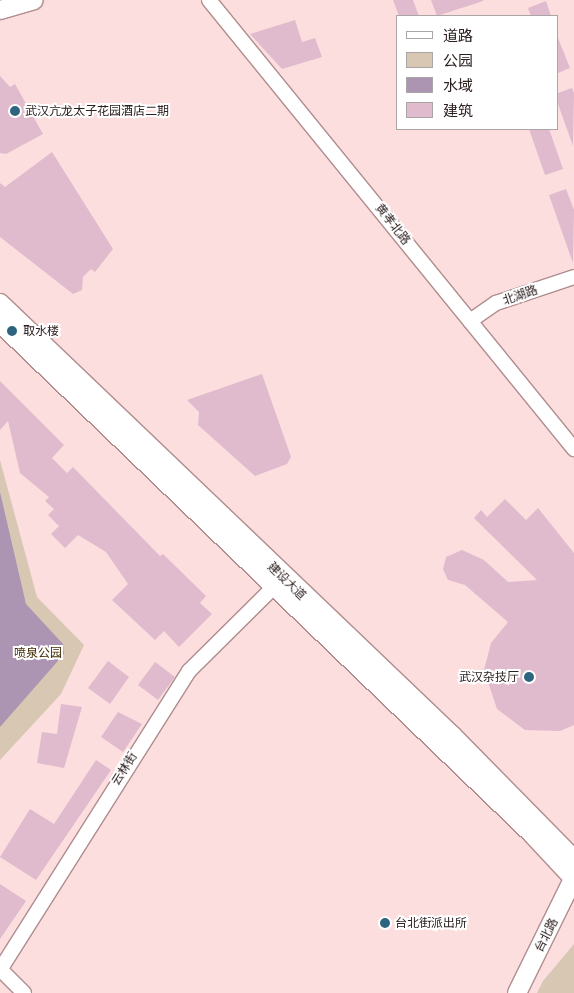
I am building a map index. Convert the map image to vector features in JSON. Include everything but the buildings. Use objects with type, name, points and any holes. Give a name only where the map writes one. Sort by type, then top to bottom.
[{"type":"main road","points":[[0,10],[34,0]]},
{"type":"main road","name":"建设大道","points":[[0,303],[453,736],[574,859]]},
{"type":"main road","name":"建设大道","points":[[0,323],[532,834],[574,879]]},
{"type":"main road","points":[[532,834],[557,872],[561,888],[557,913]]},
{"type":"main road","name":"台北路","points":[[517,993],[574,879]]},
{"type":"main road","points":[[557,913],[574,904]]},
{"type":"street","name":"黄孝北路","points":[[209,0],[574,450]]},
{"type":"street","name":"北湖路","points":[[470,321],[496,303],[574,276]]},
{"type":"street","name":"云林街","points":[[0,969],[189,671],[274,587]]},
{"type":"street","points":[[0,969],[24,993]]},
{"type":"green space","name":"喷泉公园","points":[[0,460],[37,597],[84,645],[61,694],[0,760]]},
{"type":"green space","points":[[574,944],[574,993],[537,993],[543,981]]},
{"type":"water","points":[[0,492],[26,604],[63,644],[64,654],[0,727]]},
{"type":"place","name":"武汉亢龙太子花园酒店二期","points":[[15,111]]},
{"type":"place","name":"取水楼","points":[[12,331]]},
{"type":"place","name":"武汉杂技厅","points":[[529,677]]},
{"type":"place","name":"台北街派出所","points":[[385,923]]}]
